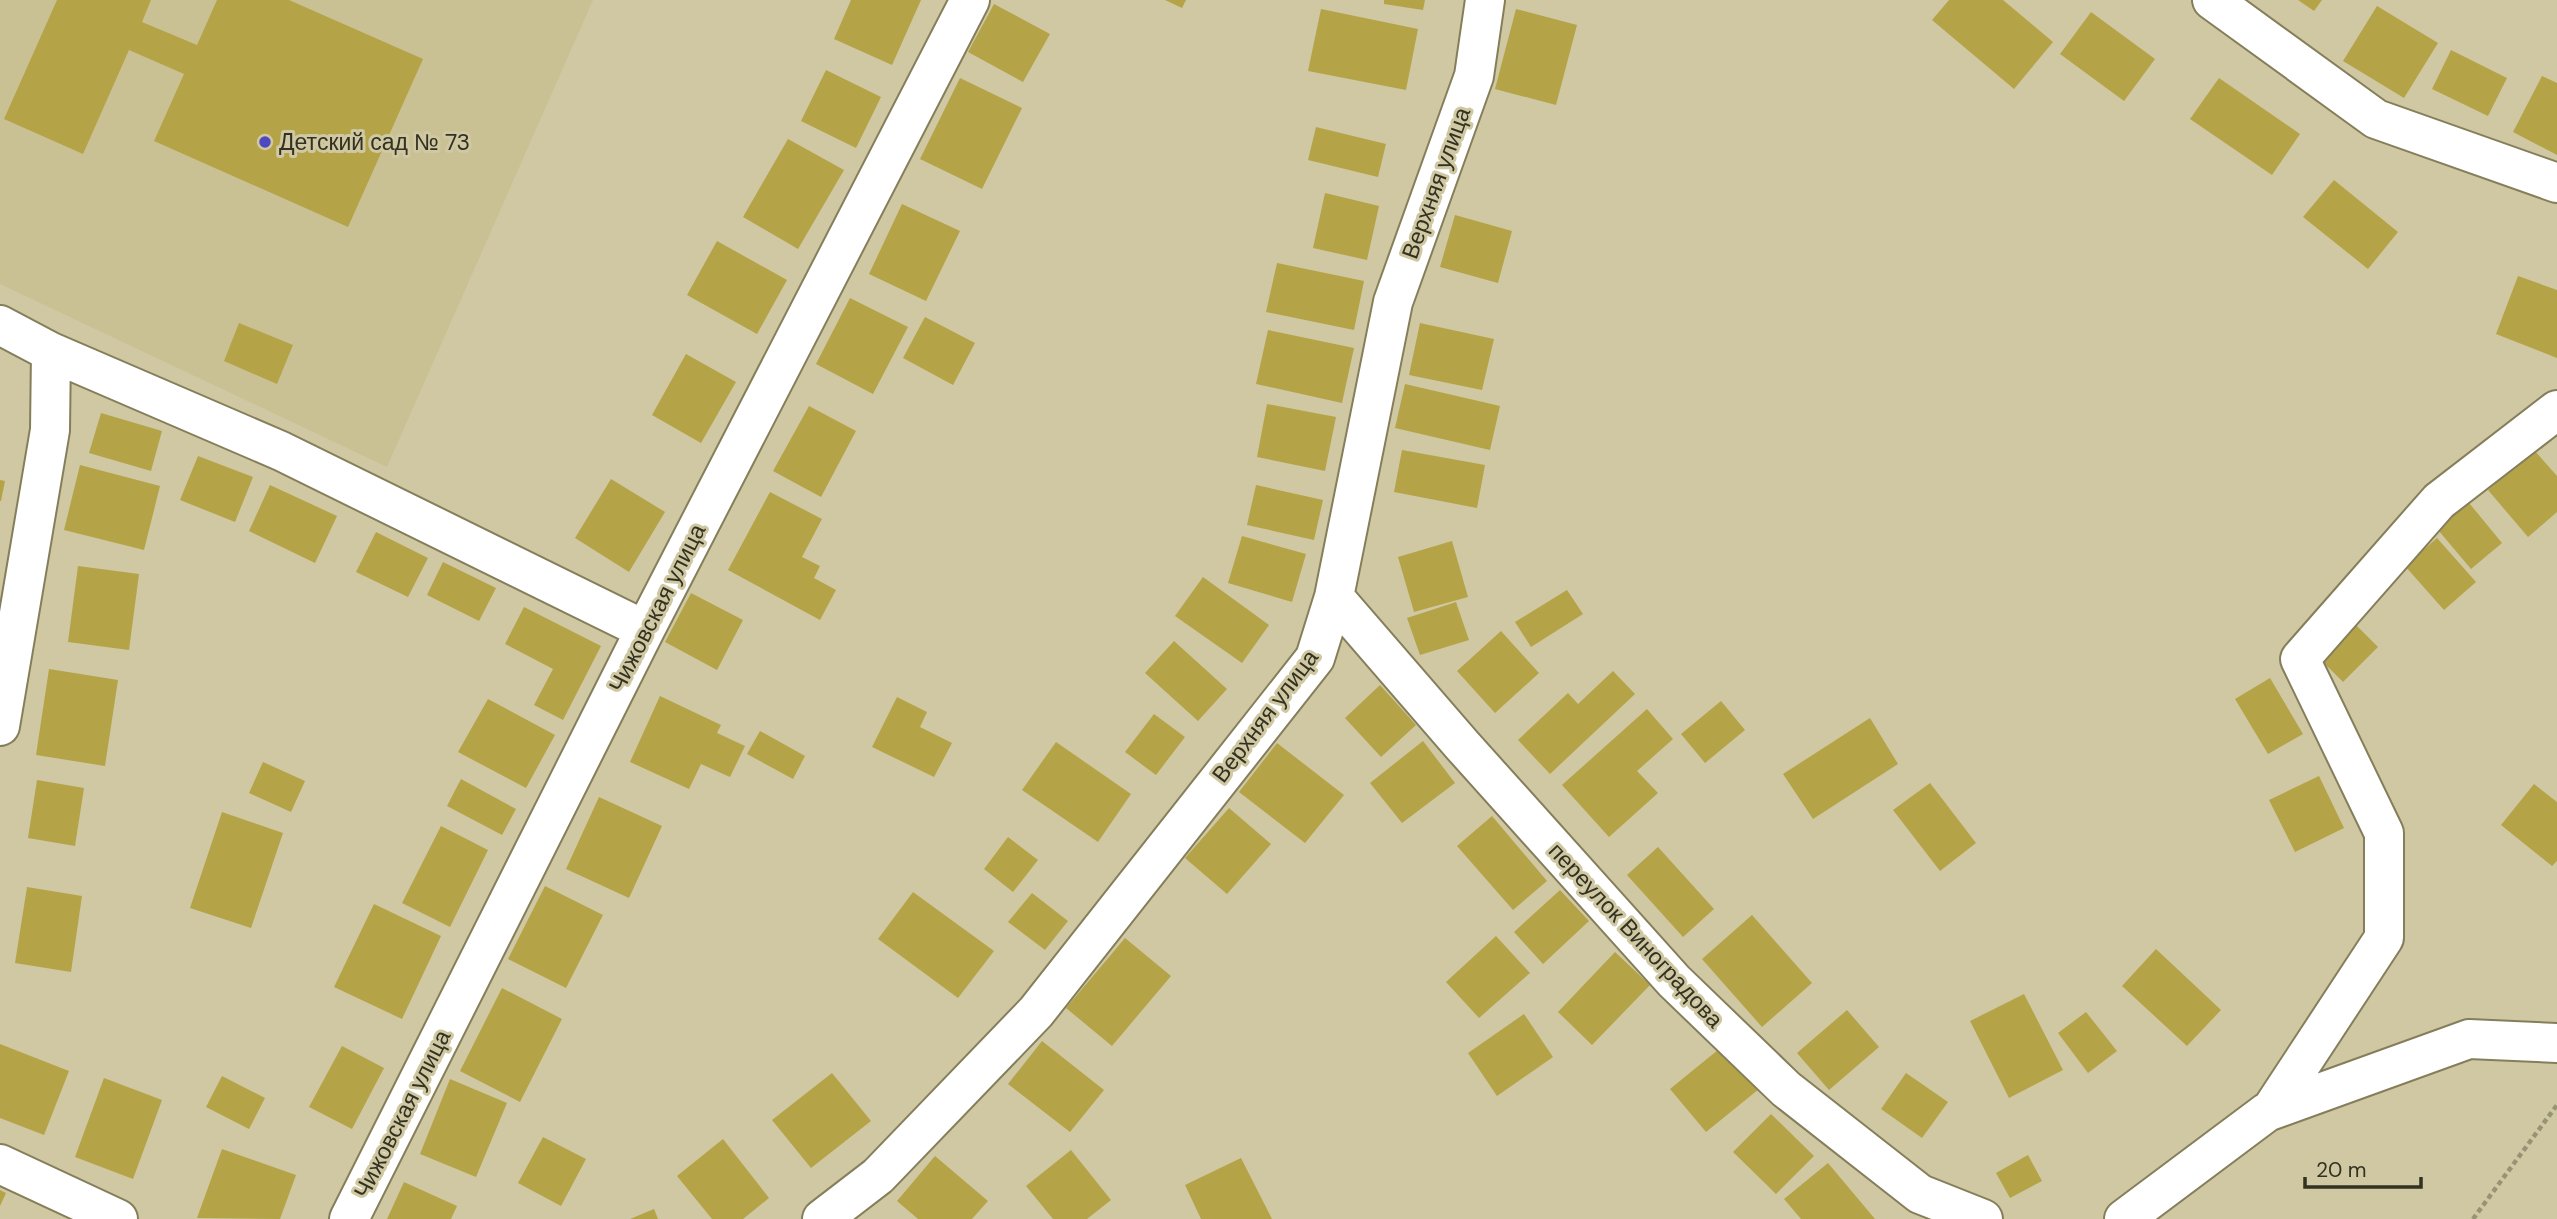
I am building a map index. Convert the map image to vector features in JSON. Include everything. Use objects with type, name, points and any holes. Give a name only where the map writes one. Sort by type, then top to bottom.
[{"type":"street","name":"Чижовская улица","points":[[349,1219],[645,630],[971,0]]},
{"type":"street","name":"Верхняя улица","points":[[822,1219],[878,1176],[1036,1012],[1315,658],[1334,597],[1393,302],[1474,76],[1485,0]]},
{"type":"street","points":[[2212,0],[2376,119],[2557,183]]},
{"type":"street","points":[[0,325],[51,352],[282,451],[645,630]]},
{"type":"street","points":[[0,726],[50,430],[51,352]]},
{"type":"street","points":[[2272,1110],[2384,938],[2384,833],[2300,659],[2439,501],[2557,410]]},
{"type":"street","name":"переулок Виноградова","points":[[1334,597],[1462,745],[1674,981],[1786,1089],[1920,1194],[1983,1219]]},
{"type":"street","points":[[2124,1219],[2272,1110],[2469,1038],[2557,1043]]},
{"type":"street","points":[[0,1164],[118,1219]]},
{"type":"path","points":[[2473,1219],[2557,1105]]},
{"type":"shaded area","name":"Детский сад № 73","points":[[0,0],[593,0],[387,467],[0,284]]},
{"type":"building","points":[[57,0],[151,0],[142,22],[197,45],[217,0],[289,0],[423,59],[348,227],[154,141],[184,74],[129,50],[83,154],[4,119]]},
{"type":"building","points":[[851,0],[921,0],[892,65],[834,39]]},
{"type":"building","points":[[1165,0],[1186,0],[1182,8]]},
{"type":"building","points":[[1384,0],[1425,0],[1423,10],[1384,4]]},
{"type":"building","points":[[1949,0],[2003,0],[2053,42],[2014,89],[1932,20]]},
{"type":"building","points":[[2298,0],[2322,0],[2314,11]]},
{"type":"building","points":[[994,4],[1050,34],[1023,82],[968,52]]},
{"type":"building","points":[[2377,6],[2438,43],[2404,98],[2343,61]]},
{"type":"building","points":[[1321,9],[1418,29],[1406,90],[1308,71]]},
{"type":"building","points":[[1516,9],[1577,25],[1556,105],[1495,89]]},
{"type":"building","points":[[2091,12],[2155,59],[2124,101],[2060,54]]},
{"type":"building","points":[[2451,50],[2507,78],[2488,116],[2432,89]]},
{"type":"building","points":[[826,70],[881,97],[856,148],[801,121]]},
{"type":"building","points":[[2542,76],[2557,83],[2557,155],[2513,132]]},
{"type":"building","points":[[960,78],[1022,108],[982,189],[920,159]]},
{"type":"building","points":[[2219,78],[2300,134],[2272,175],[2190,119]]},
{"type":"building","points":[[1316,127],[1386,144],[1378,177],[1308,160]]},
{"type":"building","points":[[788,139],[844,170],[798,249],[743,217]]},
{"type":"building","points":[[2334,180],[2398,232],[2368,269],[2303,217]]},
{"type":"building","points":[[1325,193],[1379,206],[1367,260],[1313,248]]},
{"type":"building","points":[[902,204],[960,231],[926,301],[869,274]]},
{"type":"building","points":[[1455,215],[1512,231],[1498,283],[1440,267]]},
{"type":"building","points":[[717,241],[787,280],[757,334],[687,295]]},
{"type":"building","points":[[1277,263],[1364,281],[1354,330],[1266,312]]},
{"type":"building","points":[[2518,276],[2557,290],[2557,358],[2496,334]]},
{"type":"building","points":[[850,298],[908,327],[873,394],[816,364]]},
{"type":"building","points":[[925,317],[975,343],[953,385],[903,358]]},
{"type":"building","points":[[239,323],[293,345],[277,384],[224,361]]},
{"type":"building","points":[[1420,323],[1494,339],[1482,390],[1409,375]]},
{"type":"building","points":[[1268,330],[1354,348],[1342,403],[1256,384]]},
{"type":"building","points":[[686,354],[736,382],[701,443],[652,415]]},
{"type":"building","points":[[1405,384],[1500,406],[1490,450],[1395,428]]},
{"type":"building","points":[[1267,404],[1336,417],[1325,471],[1257,457]]},
{"type":"building","points":[[809,406],[856,431],[821,497],[773,471]]},
{"type":"building","points":[[101,413],[162,431],[151,471],[89,453]]},
{"type":"building","points":[[1402,450],[1485,465],[1477,508],[1394,492]]},
{"type":"building","points":[[2534,450],[2557,476],[2557,512],[2528,537],[2488,490]]},
{"type":"building","points":[[198,456],[253,477],[235,522],[180,500]]},
{"type":"building","points":[[80,465],[160,486],[144,550],[64,530]]},
{"type":"building","points":[[611,479],[665,512],[629,572],[575,538]]},
{"type":"building","points":[[0,480],[5,481],[1,501],[0,501]]},
{"type":"building","points":[[270,485],[337,516],[315,563],[249,531]]},
{"type":"building","points":[[1256,485],[1323,500],[1314,540],[1247,525]]},
{"type":"building","points":[[770,492],[822,519],[802,557],[820,566],[814,578],[836,590],[820,620],[728,570]]},
{"type":"building","points":[[2465,498],[2502,543],[2471,569],[2433,524]]},
{"type":"building","points":[[376,532],[428,558],[408,597],[356,572]]},
{"type":"building","points":[[1242,536],[1306,554],[1292,602],[1228,583]]},
{"type":"building","points":[[2437,538],[2476,582],[2444,610],[2405,566]]},
{"type":"building","points":[[1452,541],[1468,597],[1414,612],[1398,557]]},
{"type":"building","points":[[443,562],[496,588],[479,621],[427,595]]},
{"type":"building","points":[[78,566],[139,574],[129,650],[68,642]]},
{"type":"building","points":[[1203,577],[1269,625],[1242,663],[1175,616]]},
{"type":"building","points":[[1567,590],[1583,614],[1531,647],[1515,622]]},
{"type":"building","points":[[691,593],[743,620],[717,670],[665,642]]},
{"type":"building","points":[[1456,602],[1469,640],[1420,655],[1407,618]]},
{"type":"building","points":[[524,607],[601,646],[563,720],[534,705],[553,669],[505,644]]},
{"type":"building","points":[[2349,618],[2378,647],[2343,682],[2314,653]]},
{"type":"building","points":[[1501,631],[1539,673],[1495,713],[1457,671]]},
{"type":"building","points":[[1174,641],[1227,689],[1198,721],[1145,673]]},
{"type":"building","points":[[49,669],[118,680],[105,766],[36,755]]},
{"type":"building","points":[[1613,671],[1635,694],[1550,774],[1518,740],[1568,693],[1578,704]]},
{"type":"building","points":[[2270,678],[2303,734],[2268,754],[2235,699]]},
{"type":"building","points":[[1380,685],[1416,725],[1381,757],[1345,718]]},
{"type":"building","points":[[660,696],[721,725],[717,733],[745,746],[730,777],[701,764],[689,789],[630,762]]},
{"type":"building","points":[[897,697],[927,712],[920,727],[952,743],[934,777],[872,747]]},
{"type":"building","points":[[488,699],[555,735],[526,788],[458,752]]},
{"type":"building","points":[[1721,701],[1745,730],[1705,763],[1681,734]]},
{"type":"building","points":[[1647,709],[1673,739],[1637,771],[1658,793],[1609,837],[1562,785]]},
{"type":"building","points":[[1154,714],[1185,737],[1156,775],[1125,752]]},
{"type":"building","points":[[1870,718],[1898,764],[1813,819],[1783,774]]},
{"type":"building","points":[[760,731],[805,756],[793,779],[747,754]]},
{"type":"building","points":[[1423,741],[1455,783],[1402,823],[1370,783]]},
{"type":"building","points":[[1056,742],[1131,794],[1098,842],[1022,790]]},
{"type":"building","points":[[1277,743],[1344,795],[1305,843],[1239,792]]},
{"type":"building","points":[[263,762],[305,781],[291,812],[249,793]]},
{"type":"building","points":[[2319,776],[2344,828],[2295,852],[2269,800]]},
{"type":"building","points":[[461,779],[516,809],[502,835],[447,806]]},
{"type":"building","points":[[37,780],[84,788],[75,846],[28,838]]},
{"type":"building","points":[[1930,783],[1976,843],[1940,871],[1893,810]]},
{"type":"building","points":[[2534,784],[2557,802],[2557,861],[2552,866],[2501,825]]},
{"type":"building","points":[[599,797],[662,826],[629,898],[566,869]]},
{"type":"building","points":[[1229,808],[1271,844],[1227,894],[1185,858]]},
{"type":"building","points":[[222,812],[283,833],[251,928],[190,908]]},
{"type":"building","points":[[1492,816],[1547,881],[1513,910],[1457,846]]},
{"type":"building","points":[[441,826],[488,850],[450,927],[402,903]]},
{"type":"building","points":[[1008,837],[1038,860],[1013,892],[984,869]]},
{"type":"building","points":[[1658,847],[1714,909],[1683,937],[1627,875]]},
{"type":"building","points":[[545,886],[603,915],[566,988],[508,959]]},
{"type":"building","points":[[27,887],[82,896],[71,972],[15,963]]},
{"type":"building","points":[[1560,890],[1589,921],[1543,964],[1514,932]]},
{"type":"building","points":[[913,892],[994,951],[958,998],[878,939]]},
{"type":"building","points":[[1032,893],[1068,921],[1045,950],[1008,922]]},
{"type":"building","points":[[374,904],[441,936],[402,1019],[334,987]]},
{"type":"building","points":[[1752,915],[1812,983],[1762,1027],[1702,959]]},
{"type":"building","points":[[1496,936],[1530,973],[1479,1018],[1446,982]]},
{"type":"building","points":[[1125,938],[1171,976],[1112,1046],[1066,1008]]},
{"type":"building","points":[[2156,949],[2221,1010],[2187,1046],[2122,986]]},
{"type":"building","points":[[1615,952],[1650,985],[1592,1045],[1558,1012]]},
{"type":"building","points":[[502,988],[562,1019],[520,1102],[460,1071]]},
{"type":"building","points":[[2024,994],[2063,1070],[2009,1098],[1970,1021]]},
{"type":"building","points":[[1847,1010],[1879,1047],[1829,1090],[1797,1053]]},
{"type":"building","points":[[2086,1012],[2117,1051],[2088,1073],[2058,1033]]},
{"type":"building","points":[[1524,1014],[1553,1057],[1497,1096],[1468,1053]]},
{"type":"building","points":[[1042,1041],[1104,1090],[1070,1132],[1008,1084]]},
{"type":"building","points":[[0,1044],[69,1071],[44,1135],[0,1118]]},
{"type":"building","points":[[1724,1045],[1759,1089],[1706,1132],[1670,1089]]},
{"type":"building","points":[[342,1046],[384,1068],[352,1129],[309,1107]]},
{"type":"building","points":[[832,1073],[871,1121],[811,1168],[772,1120]]},
{"type":"building","points":[[1906,1073],[1948,1102],[1922,1138],[1881,1109]]},
{"type":"building","points":[[222,1076],[265,1098],[249,1129],[206,1107]]},
{"type":"building","points":[[104,1078],[162,1100],[133,1179],[75,1157]]},
{"type":"building","points":[[450,1079],[507,1103],[476,1177],[420,1154]]},
{"type":"building","points":[[1771,1114],[1814,1156],[1776,1194],[1733,1152]]},
{"type":"building","points":[[543,1137],[586,1159],[561,1206],[518,1183]]},
{"type":"building","points":[[723,1139],[769,1198],[743,1219],[712,1219],[677,1176]]},
{"type":"building","points":[[222,1149],[296,1175],[280,1219],[197,1218]]},
{"type":"building","points":[[1071,1150],[1111,1200],[1087,1219],[1053,1219],[1026,1186]]},
{"type":"building","points":[[2028,1155],[2042,1181],[2010,1198],[1996,1173]]},
{"type":"building","points":[[935,1156],[988,1201],[972,1219],[918,1219],[897,1201]]},
{"type":"building","points":[[1241,1158],[1272,1219],[1201,1219],[1185,1185]]},
{"type":"building","points":[[1828,1163],[1875,1219],[1801,1219],[1784,1199]]},
{"type":"building","points":[[404,1182],[457,1206],[451,1219],[387,1219]]},
{"type":"building","points":[[0,1190],[6,1193],[0,1206]]},
{"type":"building","points":[[654,1209],[658,1219],[630,1219]]},
{"type":"place","name":"Детский сад № 73","points":[[265,142]]}]
